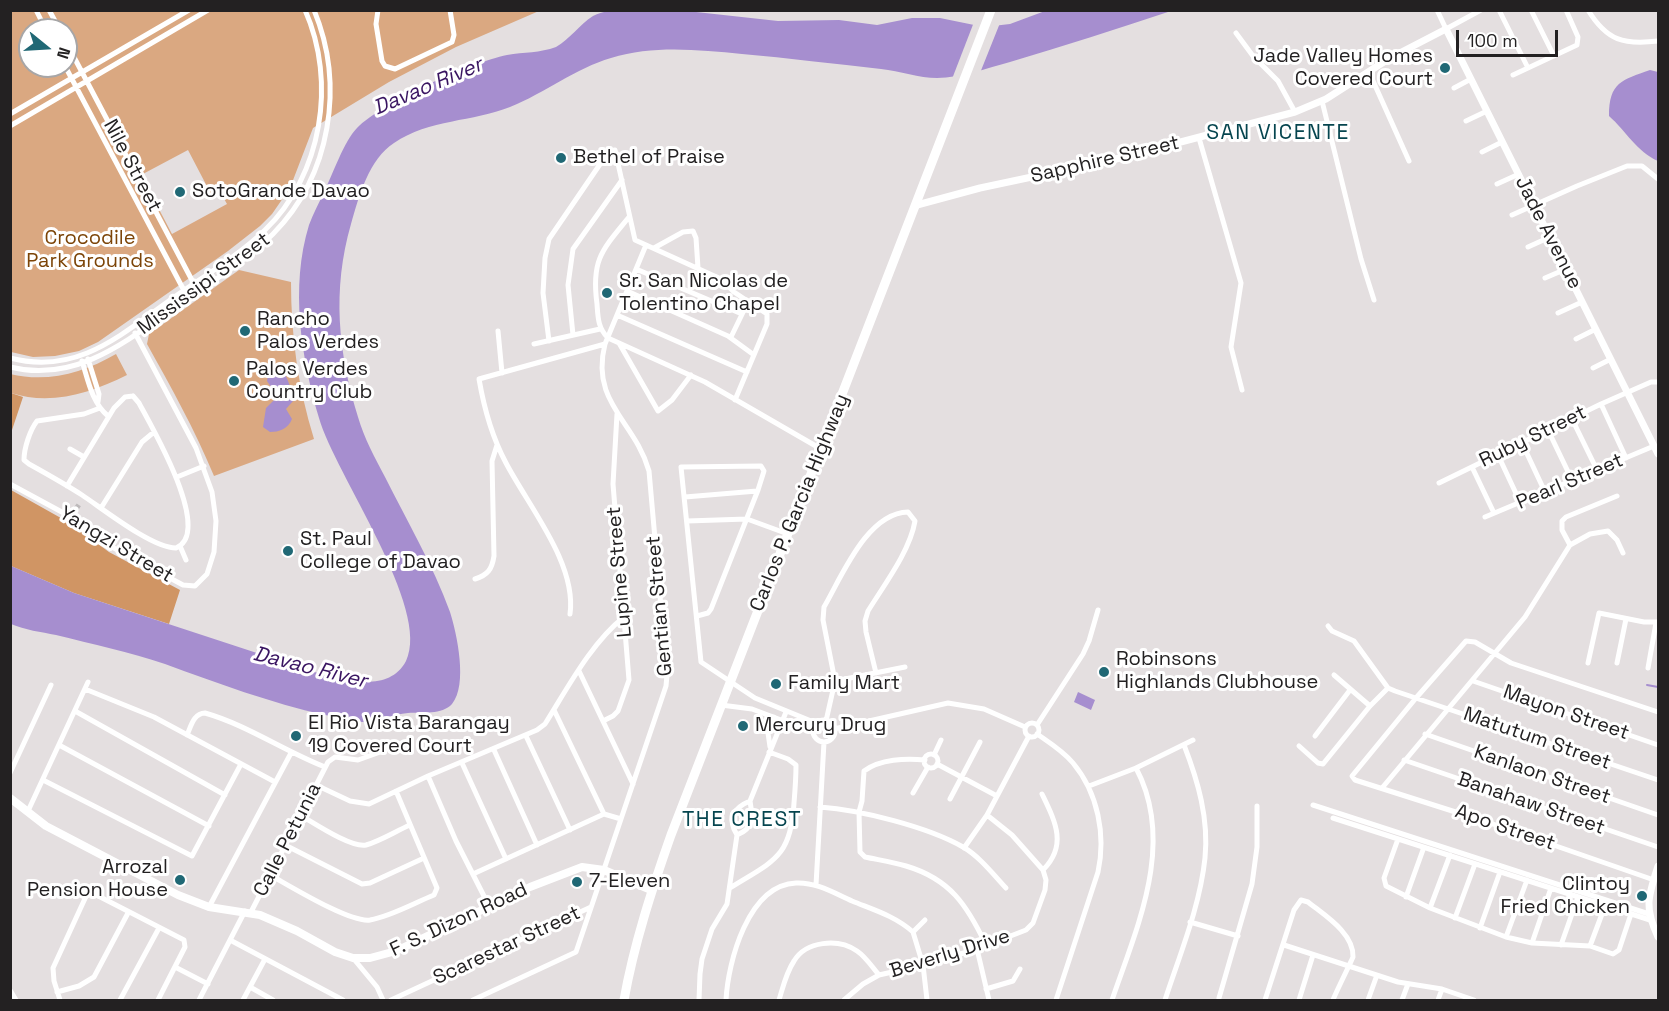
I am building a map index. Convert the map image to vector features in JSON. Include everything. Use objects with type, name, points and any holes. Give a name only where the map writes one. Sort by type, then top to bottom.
[{"type":"highway","name":"Carlos P. Garcia Highway","points":[[625,999],[631,965],[651,890],[991,10]]},
{"type":"main road","name":"F. S. Dizon Road","points":[[10,798],[46,826],[178,895],[209,907],[248,912],[271,919],[335,952],[353,958],[370,958],[396,951],[570,870],[590,867],[604,870],[651,890]]},
{"type":"street","points":[[10,114],[189,10]]},
{"type":"street","points":[[10,126],[208,10]]},
{"type":"street","name":"Mississipi Street","points":[[10,358],[44,363],[84,356],[132,327],[194,283],[251,242],[276,218],[302,177],[319,130],[321,100],[318,49],[305,10]]},
{"type":"street","name":"Mississipi Street","points":[[10,368],[44,371],[70,368],[86,363],[136,335],[198,291],[256,249],[283,223],[303,196],[321,154],[330,115],[327,48],[314,10]]},
{"type":"street","points":[[378,10],[376,24],[382,61],[385,66],[395,69],[452,42],[454,35],[450,10]]},
{"type":"street","name":"Jade Avenue","points":[[1437,10],[1659,454]]},
{"type":"street","points":[[1499,10],[1528,68]]},
{"type":"street","points":[[1531,10],[1554,56]]},
{"type":"street","points":[[1513,75],[1578,43],[1578,37],[1566,10]]},
{"type":"street","points":[[1588,10],[1607,33],[1617,39],[1632,43],[1659,41]]},
{"type":"street","name":"Sapphire Street","points":[[917,205],[980,188],[1112,160],[1295,112],[1322,102],[1401,52],[1477,11]]},
{"type":"street","points":[[1236,33],[1253,56],[1278,81],[1295,112]]},
{"type":"street","name":"Nile Street","points":[[78,65],[198,291]]},
{"type":"street","points":[[1369,72],[1409,161]]},
{"type":"street","name":"Nile Street","points":[[72,79],[188,298]]},
{"type":"street","points":[[1454,88],[1471,80]]},
{"type":"street","points":[[1322,102],[1374,300]]},
{"type":"street","points":[[1466,122],[1487,111]]},
{"type":"street","points":[[1199,138],[1241,283],[1231,347],[1242,390]]},
{"type":"street","points":[[1482,152],[1502,142]]},
{"type":"street","points":[[549,341],[543,293],[545,258],[549,240],[609,151],[615,150],[633,238],[721,279],[731,290],[767,314],[766,324],[735,400]]},
{"type":"street","points":[[1512,215],[1627,166],[1642,166],[1659,179]]},
{"type":"street","points":[[1497,184],[1519,174]]},
{"type":"street","points":[[573,335],[568,285],[573,249],[622,180]]},
{"type":"street","points":[[606,341],[600,329],[595,292],[598,259],[606,244],[629,218]]},
{"type":"street","points":[[654,248],[683,232],[693,231],[696,237],[699,268]]},
{"type":"street","points":[[1528,247],[1550,237]]},
{"type":"street","points":[[251,242],[256,249]]},
{"type":"street","name":"Gentian Street","points":[[473,1000],[576,952],[665,690],[667,675],[649,471],[603,385],[602,359],[606,341],[646,245]]},
{"type":"street","points":[[1545,278],[1566,268]]},
{"type":"street","points":[[636,269],[742,314]]},
{"type":"street","points":[[627,291],[731,337],[754,355]]},
{"type":"street","points":[[731,337],[748,302]]},
{"type":"street","points":[[1558,313],[1582,302]]},
{"type":"street","points":[[617,315],[747,372]]},
{"type":"street","name":"Yangzi Street","points":[[10,484],[71,517],[112,547],[183,585],[195,586],[204,578],[211,567],[216,537],[215,505],[204,466],[132,327]]},
{"type":"street","points":[[1576,339],[1596,328]]},
{"type":"street","points":[[534,344],[600,329]]},
{"type":"street","points":[[498,331],[502,374]]},
{"type":"street","points":[[570,614],[571,595],[564,563],[497,445],[479,379],[502,374],[606,341],[619,343],[691,375],[821,449]]},
{"type":"street","points":[[619,343],[658,411],[672,400],[691,375]]},
{"type":"street","points":[[84,356],[99,394],[99,405],[108,417]]},
{"type":"street","points":[[1593,368],[1611,359]]},
{"type":"street","name":"Ruby Street","points":[[1439,483],[1600,404],[1651,382],[1659,382]]},
{"type":"street","points":[[67,486],[108,417],[121,400],[134,394],[177,477],[183,496],[186,535],[180,546],[171,548],[163,545],[125,525],[84,496],[29,464],[24,460],[33,426],[39,419],[84,414],[99,405]]},
{"type":"street","points":[[1600,404],[1626,458]]},
{"type":"street","name":"Lupine Street","points":[[603,721],[616,715],[628,684],[629,674],[613,484],[617,412]]},
{"type":"street","points":[[1572,419],[1597,470]]},
{"type":"street","points":[[1548,430],[1572,480]]},
{"type":"street","points":[[101,508],[142,442],[154,432]]},
{"type":"street","points":[[1522,443],[1545,492]]},
{"type":"street","points":[[475,579],[488,573],[494,556],[492,461],[497,445]]},
{"type":"street","name":"Pearl Street","points":[[1485,517],[1654,446]]},
{"type":"street","points":[[70,449],[84,457]]},
{"type":"street","points":[[1498,455],[1520,502]]},
{"type":"street","points":[[177,477],[204,466]]},
{"type":"street","points":[[697,616],[708,613],[711,609],[764,471],[761,466],[681,467],[701,663],[764,703],[816,723],[826,721],[834,729]]},
{"type":"street","points":[[1472,467],[1494,513]]},
{"type":"street","points":[[685,497],[757,491]]},
{"type":"street","points":[[71,517],[84,496]]},
{"type":"street","points":[[1570,545],[1562,530],[1562,521],[1617,496]]},
{"type":"street","points":[[826,721],[835,681],[823,620],[824,607],[861,544],[876,525],[889,517],[904,512],[911,513],[915,521],[914,530],[905,550],[866,616],[866,632],[876,673]]},
{"type":"street","points":[[687,521],[747,519],[788,534]]},
{"type":"street","points":[[1382,788],[1425,734],[1495,654],[1536,601],[1570,545],[1590,534],[1608,531],[1617,540],[1623,553]]},
{"type":"street","points":[[180,546],[186,560]]},
{"type":"street","points":[[1037,734],[1039,729],[1037,725],[1083,654],[1098,610]]},
{"type":"street","points":[[1588,663],[1599,613],[1657,623],[1648,668]]},
{"type":"street","points":[[316,785],[350,801],[365,804],[541,728],[607,632],[624,617]]},
{"type":"street","points":[[1617,663],[1626,619]]},
{"type":"street","points":[[1299,746],[1318,764],[1323,764],[1370,706],[1388,688],[1354,641],[1328,626]]},
{"type":"street","points":[[1416,698],[1464,643],[1469,641],[1511,663],[1659,712]]},
{"type":"street","points":[[835,681],[905,667]]},
{"type":"street","points":[[579,671],[633,784]]},
{"type":"street","points":[[1334,675],[1370,706]]},
{"type":"street","name":"Mayon Street","points":[[1473,681],[1659,745]]},
{"type":"street","points":[[28,812],[88,682]]},
{"type":"street","points":[[10,773],[51,685]]},
{"type":"street","name":"Matutum Street","points":[[1388,688],[1659,780]]},
{"type":"street","points":[[85,689],[143,712],[275,782]]},
{"type":"street","points":[[1315,736],[1350,690]]},
{"type":"street","name":"Apo Street","points":[[1416,698],[1355,771],[1352,776],[1355,780],[1656,878]]},
{"type":"street","points":[[760,712],[764,703]]},
{"type":"street","points":[[834,729],[948,703],[984,709],[1026,727]]},
{"type":"street","points":[[721,705],[774,717],[813,732],[816,738],[824,742],[831,739],[834,729]]},
{"type":"street","points":[[554,710],[604,814]]},
{"type":"street","points":[[75,711],[225,795]]},
{"type":"street","points":[[737,835],[747,830],[751,823],[753,815],[750,801],[786,712]]},
{"type":"street","points":[[187,735],[196,717],[206,713],[248,730],[291,753],[325,767],[332,758],[358,760],[383,751]]},
{"type":"street","points":[[769,750],[768,733],[774,717]]},
{"type":"street","points":[[813,732],[816,723]]},
{"type":"street","points":[[1029,736],[1026,733],[1026,727],[1030,723],[1037,725]]},
{"type":"street","points":[[1029,736],[1037,734]]},
{"type":"street","points":[[1037,734],[1062,752],[1089,786],[1100,827],[1100,860],[1056,1000]]},
{"type":"street","name":"Kanlaon Street","points":[[1425,734],[1659,815]]},
{"type":"street","points":[[526,736],[570,830]]},
{"type":"street","points":[[964,848],[987,815],[1029,736]]},
{"type":"street","points":[[934,755],[940,740]]},
{"type":"street","points":[[1089,786],[1136,768],[1193,740]]},
{"type":"street","points":[[816,885],[824,742]]},
{"type":"street","points":[[950,799],[980,742]]},
{"type":"street","points":[[59,745],[209,826]]},
{"type":"street","points":[[1165,1000],[1190,922],[1203,871],[1205,833],[1200,792],[1184,745]]},
{"type":"street","points":[[494,750],[537,845]]},
{"type":"street","points":[[730,888],[769,864],[784,848],[793,827],[796,765],[789,759],[769,750]]},
{"type":"street","points":[[209,907],[291,753]]},
{"type":"street","points":[[925,760],[928,755],[934,755]]},
{"type":"street","points":[[934,755],[937,764]]},
{"type":"street","points":[[925,760],[903,758],[866,768],[862,776],[863,794],[859,812],[860,849],[862,855],[924,872],[944,884],[968,910],[986,945]]},
{"type":"street","points":[[925,760],[928,767]]},
{"type":"street","name":"Banahaw Street","points":[[1404,760],[1659,847]]},
{"type":"street","points":[[462,763],[506,859]]},
{"type":"street","points":[[43,780],[192,856],[242,764]]},
{"type":"street","points":[[937,764],[997,796]]},
{"type":"street","points":[[928,767],[937,764]]},
{"type":"street","name":"Calle Petunia","points":[[199,1000],[230,940],[270,875],[325,767]]},
{"type":"street","points":[[913,793],[928,767]]},
{"type":"street","points":[[1112,1000],[1144,903],[1152,858],[1151,807],[1136,768]]},
{"type":"street","points":[[428,776],[489,906]]},
{"type":"street","points":[[270,875],[342,913],[363,920],[380,917],[434,894],[437,888],[396,791]]},
{"type":"street","points":[[987,815],[1012,835],[1043,870],[1054,858],[1058,847],[1053,816],[1042,794]]},
{"type":"street","points":[[699,1000],[699,974],[702,958],[712,929],[727,904],[730,888],[732,858],[737,835],[732,826],[732,819],[738,807],[750,801]]},
{"type":"street","points":[[1219,999],[1238,936],[1255,866],[1257,806]]},
{"type":"street","points":[[1313,806],[1653,921]]},
{"type":"street","points":[[820,807],[859,812],[935,834],[964,848],[1006,888]]},
{"type":"street","points":[[473,874],[604,814],[621,819]]},
{"type":"street","points":[[300,815],[360,845],[368,844],[410,825]]},
{"type":"street","points":[[1334,818],[1653,921]]},
{"type":"street","points":[[1398,839],[1384,883],[1430,908],[1506,937],[1532,943],[1590,946],[1615,954],[1631,914]]},
{"type":"street","points":[[285,845],[362,884],[424,858]]},
{"type":"street","points":[[1406,897],[1424,847]]},
{"type":"street","points":[[1430,908],[1449,855]]},
{"type":"street","points":[[1455,918],[1475,864]]},
{"type":"street","points":[[1658,936],[1649,896],[1659,866]]},
{"type":"street","name":"Beverly Drive","points":[[844,1000],[863,984],[879,975],[977,949],[1026,930],[1034,923],[1040,910],[1046,880],[1043,870]]},
{"type":"street","points":[[1480,928],[1500,872]]},
{"type":"street","points":[[1506,937],[1527,880]]},
{"type":"street","points":[[726,1000],[730,966],[756,906],[775,890],[787,884],[796,883],[816,885],[886,914],[913,932],[923,965],[927,1000]]},
{"type":"street","points":[[75,885],[184,940],[186,944],[158,1000]]},
{"type":"street","points":[[1532,943],[1551,888]]},
{"type":"street","points":[[60,1000],[53,968],[88,892]]},
{"type":"street","points":[[1561,945],[1578,897]]},
{"type":"street","points":[[1265,1000],[1294,910],[1301,900],[1308,902],[1346,937],[1353,956],[1332,1000]]},
{"type":"street","points":[[1590,946],[1605,906]]},
{"type":"street","name":"Scarestar Street","points":[[391,1000],[591,907]]},
{"type":"street","points":[[57,992],[85,983],[94,976],[128,913]]},
{"type":"street","points":[[913,932],[925,920]]},
{"type":"street","points":[[1190,922],[1238,936]]},
{"type":"street","points":[[120,1000],[159,928]]},
{"type":"street","points":[[230,940],[343,1000]]},
{"type":"street","points":[[779,1000],[795,960],[806,949],[818,944],[841,944],[856,950],[879,975]]},
{"type":"street","points":[[1284,945],[1408,984],[1442,989],[1474,1000]]},
{"type":"street","points":[[977,949],[989,1000]]},
{"type":"street","points":[[1299,1000],[1314,955]]},
{"type":"street","points":[[353,958],[376,987],[383,1000]]},
{"type":"street","points":[[243,1000],[265,959]]},
{"type":"street","points":[[176,967],[208,984]]},
{"type":"street","points":[[986,989],[1013,981],[1020,969]]},
{"type":"street","points":[[1368,1000],[1377,975]]},
{"type":"street","points":[[1402,1000],[1408,984]]},
{"type":"street","points":[[250,987],[273,1000]]},
{"type":"street","points":[[1438,1000],[1442,989]]},
{"type":"street","points":[[10,990],[16,1000]]},
{"type":"green space","name":"Crocodile Park Grounds","points":[[10,11],[539,11],[456,47],[389,82],[313,128],[290,188],[272,214],[260,226],[98,342],[79,351],[55,356],[33,357],[11,352]],"holes":[[[188,150],[211,194],[219,190],[227,204],[172,234],[141,175]]]},
{"type":"green space","name":"Palos Verdes Country Club","points":[[239,270],[291,282],[296,361],[314,439],[214,476],[191,425],[147,344],[149,334]]},
{"type":"green space","points":[[116,354],[127,375],[99,387],[56,398],[26,397],[11,393],[10,374],[24,377],[52,377],[78,371]]},
{"type":"shaded area","points":[[10,393],[23,397],[11,433]]},
{"type":"shaded area","points":[[11,490],[68,522],[109,552],[180,590],[169,624],[74,593],[11,566]]},
{"type":"water","name":"Davao River","points":[[622,10],[678,10],[778,21],[839,20],[877,25],[912,18],[940,18],[984,27],[1010,24],[1045,11],[1171,11],[1010,62],[946,78],[930,78],[881,69],[777,57],[709,51],[643,51],[598,62],[536,95],[496,112],[422,129],[385,150],[366,179],[345,249],[340,297],[342,345],[351,393],[363,433],[428,560],[450,612],[456,633],[460,672],[457,695],[448,708],[402,714],[373,721],[353,721],[264,699],[138,656],[11,624],[11,566],[74,593],[327,676],[370,682],[391,677],[399,670],[406,661],[410,638],[406,609],[378,541],[328,442],[319,418],[307,371],[299,297],[303,249],[312,217],[352,134],[370,117],[387,106],[450,74],[491,59],[556,47],[593,16],[601,13]]},
{"type":"water","points":[[1650,70],[1658,72],[1658,161],[1638,147],[1609,116],[1611,96],[1619,84]]},
{"type":"water","points":[[274,366],[282,371],[289,384],[293,401],[286,409],[292,419],[283,429],[270,432],[263,427],[266,408],[275,399],[273,390],[267,381],[269,369]]},
{"type":"water","points":[[1078,692],[1095,700],[1091,710],[1074,702]]},
{"type":"pier","points":[[974,22],[1000,23],[980,73],[952,79]]},
{"type":"waterway","points":[[1647,685],[1658,687]]},
{"type":"tunnel","points":[[76,509],[80,503]]},
{"type":"place","name":"Jade Valley Homes Covered Court","points":[[1445,68]]},
{"type":"place","name":"Bethel of Praise","points":[[561,158]]},
{"type":"place","name":"SotoGrande Davao","points":[[180,192]]},
{"type":"place","name":"Sr. San Nicolas de Tolentino Chapel","points":[[607,293]]},
{"type":"place","name":"Rancho Palos Verdes","points":[[245,331]]},
{"type":"place","name":"Palos Verdes Country Club","points":[[234,381]]},
{"type":"place","name":"St. Paul College of Davao","points":[[288,551]]},
{"type":"place","name":"Robinsons Highlands Clubhouse","points":[[1104,672]]},
{"type":"place","name":"Family Mart","points":[[776,684]]},
{"type":"place","name":"Mercury Drug","points":[[743,726]]},
{"type":"place","name":"El Rio Vista Barangay 19 Covered Court","points":[[296,736]]},
{"type":"place","name":"Arrozal Pension House","points":[[180,880]]},
{"type":"place","name":"7-Eleven","points":[[577,882]]},
{"type":"place","name":"Clintoy Fried Chicken","points":[[1642,896]]},
{"type":"district","name":"SAN VICENTE","points":[[1278,133]]},
{"type":"district","name":"THE CREST","points":[[742,820]]}]
